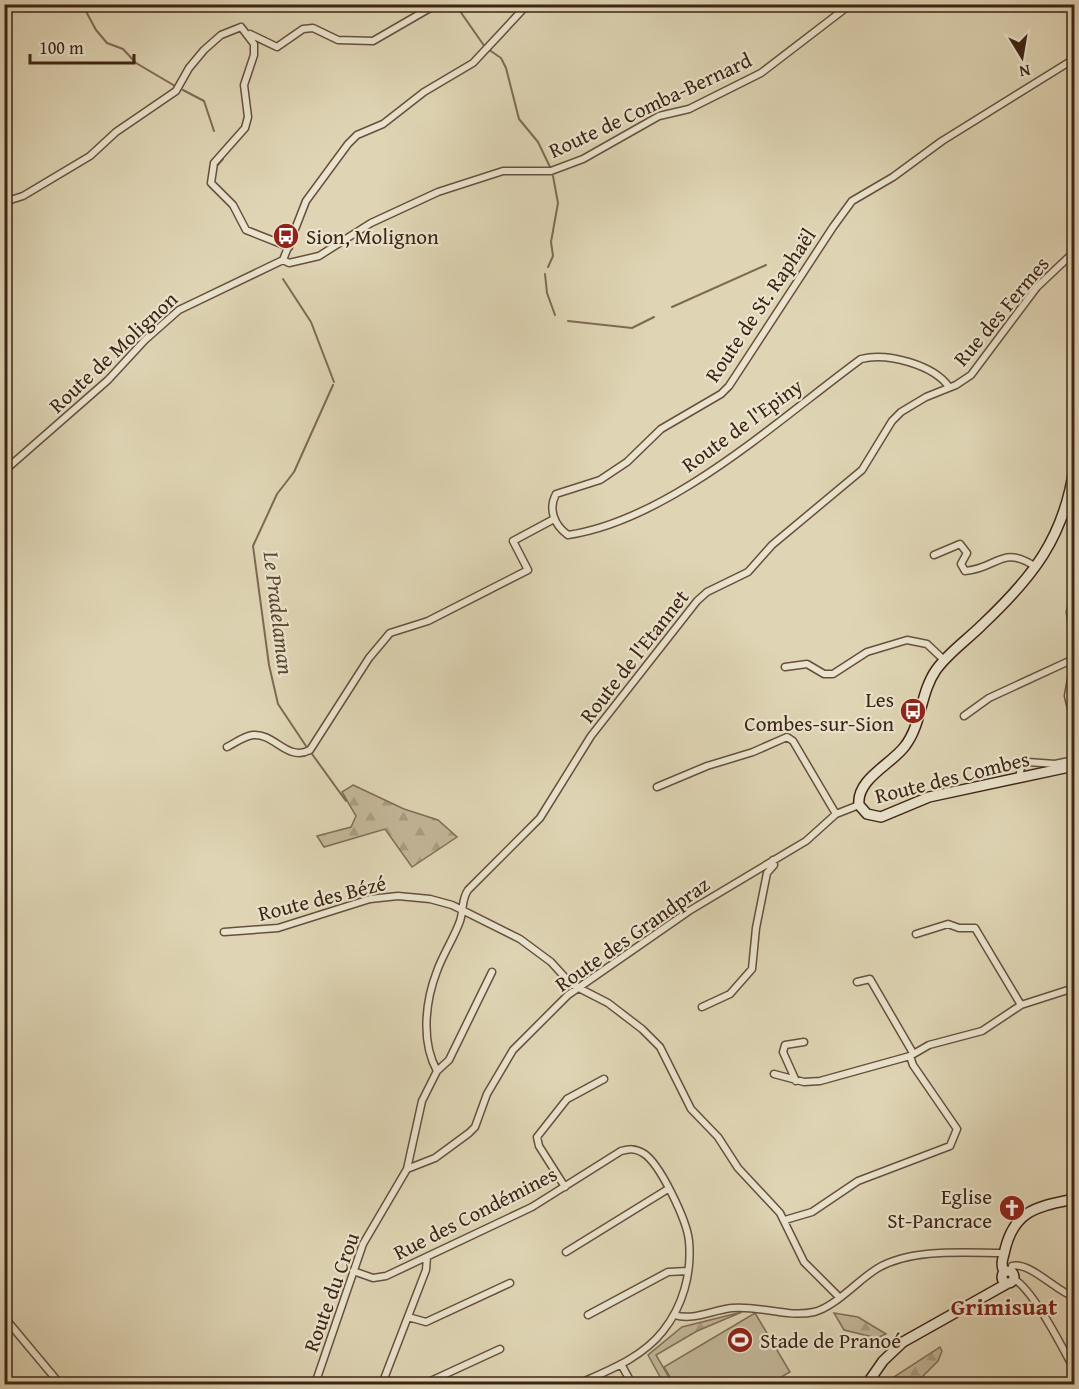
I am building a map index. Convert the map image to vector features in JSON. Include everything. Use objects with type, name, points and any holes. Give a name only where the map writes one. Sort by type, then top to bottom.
[{"type":"street","points":[[241,27],[254,37],[277,47],[303,29],[313,28],[338,40],[374,42],[437,4]]},
{"type":"street","points":[[283,260],[306,201],[353,140],[383,124],[412,100],[486,53],[528,4]]},
{"type":"street","name":"Route de Comba-Bernard","points":[[283,260],[289,263],[319,256],[371,223],[438,192],[503,171],[551,171],[583,159],[659,116],[689,109],[761,73],[851,4]]},
{"type":"street","points":[[4,202],[23,196],[90,156],[116,132],[176,91],[189,68],[221,35],[241,27]]},
{"type":"street","points":[[241,27],[254,44],[254,55],[244,85],[248,117],[245,128],[214,163],[211,183],[233,205],[246,230],[289,247]]},
{"type":"street","name":"Route de St. Raphaël","points":[[554,519],[552,502],[556,494],[600,480],[627,462],[661,429],[721,394],[729,386],[832,227],[852,201],[894,177],[942,141],[1074,59]]},
{"type":"street","name":"Rue des Fermes","points":[[949,387],[971,375],[1037,287],[1074,252]]},
{"type":"street","name":"Route de Molignon","points":[[4,471],[108,380],[145,340],[179,310],[283,260]]},
{"type":"street","name":"Route de l'Epiny","points":[[554,519],[568,535],[585,532],[637,514],[672,496],[861,359],[880,357],[908,364],[939,377],[949,387]]},
{"type":"street","name":"Route de l'Etannet","points":[[462,911],[463,898],[468,890],[540,818],[591,736],[697,601],[707,592],[748,572],[772,545],[862,470],[892,421],[901,412],[949,387]]},
{"type":"street","name":"Route des Combes","points":[[1074,468],[1061,522],[1036,568],[1018,590],[944,660],[928,686],[910,740],[901,752],[863,787],[859,805],[867,814],[881,817],[924,799],[1074,766]]},
{"type":"street","points":[[227,747],[245,737],[257,735],[292,753],[310,750],[369,658],[390,633],[428,621],[528,570],[513,541],[554,519]]},
{"type":"street","points":[[934,555],[960,544],[967,553],[961,564],[965,571],[979,569],[1010,556],[1020,558],[1036,568]]},
{"type":"street","points":[[1074,595],[1070,612],[1074,645]]},
{"type":"street","points":[[785,667],[807,664],[824,674],[833,674],[867,652],[907,640],[927,644],[944,660]]},
{"type":"street","points":[[964,716],[989,699],[1067,662],[1074,661],[1068,696],[1074,721]]},
{"type":"street","points":[[657,787],[707,766],[753,753],[787,737],[793,741],[836,814]]},
{"type":"street","points":[[1019,778],[1021,767],[1028,762],[1055,764],[1074,760]]},
{"type":"street","name":"Route des Grandpraz","points":[[407,1169],[435,1158],[475,1127],[487,1094],[513,1050],[578,987],[689,911],[806,841],[836,814],[859,805]]},
{"type":"street","points":[[702,1007],[730,994],[752,969],[756,928],[767,873],[774,865],[773,860]]},
{"type":"street","name":"Route des Bézé","points":[[224,932],[278,928],[384,896],[430,899],[462,911],[520,939],[552,962],[562,976],[608,1003],[642,1029],[660,1047],[691,1109],[717,1137],[738,1167],[769,1199],[784,1220],[804,1262],[838,1296]]},
{"type":"street","points":[[437,1071],[430,1059],[426,1036],[430,998],[436,972],[458,925],[462,911]]},
{"type":"street","points":[[916,934],[948,924],[959,928],[975,928],[1021,1005]]},
{"type":"street","name":"Route du Crou","points":[[315,1384],[363,1244],[407,1169],[422,1101],[437,1071],[449,1060],[492,972]]},
{"type":"street","points":[[784,1220],[812,1212],[858,1181],[950,1146],[957,1129],[932,1096],[912,1054],[870,979],[857,982]]},
{"type":"street","points":[[774,1074],[796,1081],[828,1080],[912,1054],[929,1045],[982,1031],[1021,1005],[1074,988]]},
{"type":"street","points":[[796,1081],[783,1052],[785,1046],[804,1042]]},
{"type":"street","points":[[565,1186],[539,1146],[537,1137],[567,1099],[604,1079]]},
{"type":"street","name":"Rue des Condémines","points":[[353,1271],[373,1278],[382,1278],[532,1207],[609,1157],[631,1149],[646,1155],[682,1213],[685,1224],[689,1240],[688,1271],[683,1294],[674,1315],[657,1338],[621,1364],[578,1384]]},
{"type":"street","points":[[566,1252],[668,1189]]},
{"type":"street","points":[[1074,1199],[1043,1205],[1024,1215],[1011,1230],[1002,1260],[1009,1275],[1023,1287],[1044,1316],[1074,1369]]},
{"type":"street","points":[[674,1315],[686,1318],[717,1310],[742,1307],[810,1312],[823,1308],[876,1269],[898,1260],[937,1255],[1004,1253]]},
{"type":"street","points":[[382,1384],[426,1270],[427,1257]]},
{"type":"street","points":[[867,1384],[883,1361],[903,1342],[992,1291],[1009,1275],[1028,1267],[1050,1285],[1074,1297]]},
{"type":"street","points":[[588,1315],[668,1272],[688,1271]]},
{"type":"street","points":[[408,1317],[426,1322],[510,1283]]},
{"type":"street","points":[[4,1317],[60,1384]]},
{"type":"street","points":[[424,1384],[500,1349]]},
{"type":"street","points":[[621,1364],[632,1384]]},
{"type":"green space","points":[[353,785],[404,809],[438,820],[457,837],[412,867],[385,829],[324,847],[317,836],[351,827],[356,816],[342,792]]},
{"type":"green space","points":[[742,1312],[697,1331],[656,1355],[673,1384],[664,1384],[648,1355],[682,1327]]},
{"type":"green space","name":"Stade de Pranoé","points":[[755,1313],[790,1372],[769,1384],[674,1384],[664,1367]]},
{"type":"green space","points":[[834,1313],[858,1317],[886,1334],[877,1338],[844,1330]]},
{"type":"green space","points":[[940,1347],[942,1351],[938,1361],[915,1384],[883,1384]]},
{"type":"waterway","name":"Le Pradelaman","points":[[82,4],[96,30],[107,43],[123,49],[136,63],[175,86]]},
{"type":"waterway","points":[[455,4],[485,47],[501,58],[506,68],[519,119],[538,142],[551,169]]},
{"type":"waterway","name":"Le Pradelaman","points":[[183,90],[204,101],[214,131]]},
{"type":"waterway","name":"Le Pradelaman","points":[[215,168],[223,159]]},
{"type":"waterway","points":[[548,267],[553,256],[551,242],[558,203],[553,176]]},
{"type":"waterway","points":[[672,307],[766,265]]},
{"type":"waterway","points":[[545,274],[547,293],[555,315]]},
{"type":"waterway","name":"Le Pradelaman","points":[[283,279],[311,322],[334,382]]},
{"type":"waterway","points":[[568,321],[632,328],[654,317]]},
{"type":"waterway","name":"Le Pradelaman","points":[[306,746],[278,704],[269,665],[253,546],[277,494],[294,472],[333,385]]},
{"type":"waterway","name":"Le Pradelaman","points":[[312,754],[346,801]]},
{"type":"place","name":"Sion, Molignon","points":[[286,236]]},
{"type":"place","name":"Les Combes-sur-Sion","points":[[913,711]]},
{"type":"place","name":"Eglise St-Pancrace","points":[[1012,1208]]},
{"type":"place","name":"Stade de Pranoé","points":[[740,1340]]},
{"type":"district","name":"Grimisuat","points":[[1004,1306]]}]
